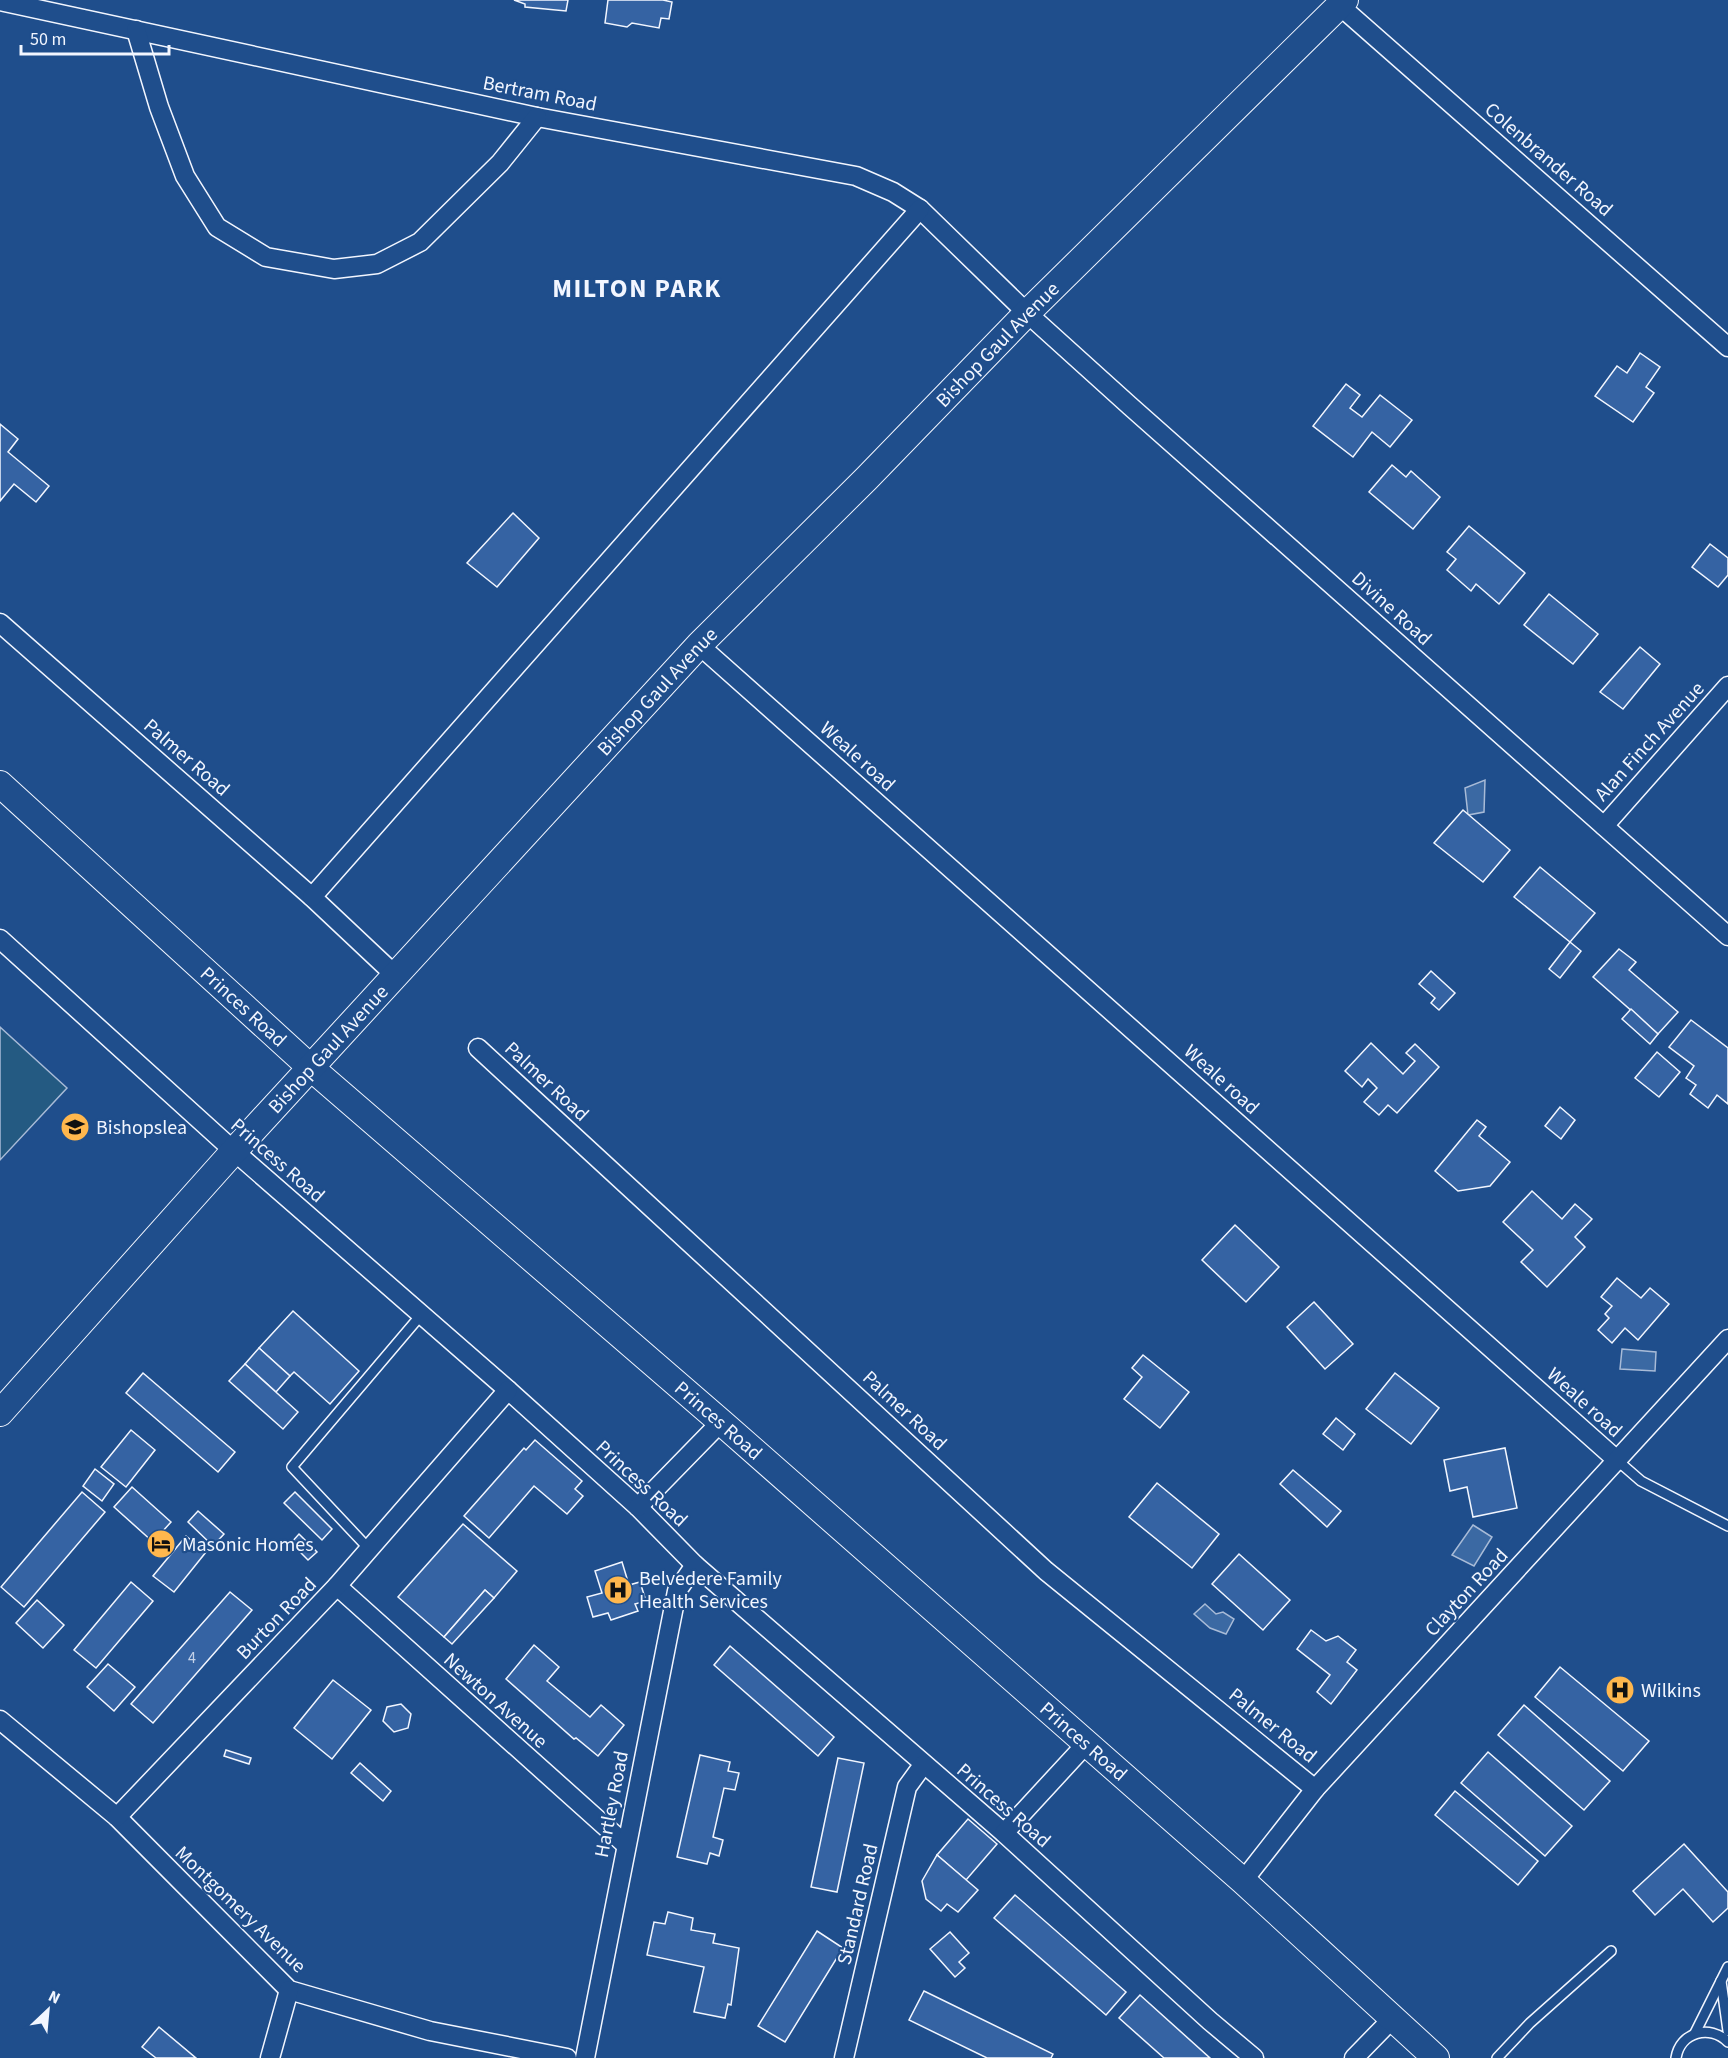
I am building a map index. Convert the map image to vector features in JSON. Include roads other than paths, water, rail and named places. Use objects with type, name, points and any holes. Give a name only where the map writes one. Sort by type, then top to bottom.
[{"type":"main road","name":"Bishop Gaul Avenue","points":[[0,1413],[310,1067],[699,645],[867,478],[1027,313],[1342,3]]},
{"type":"main road","name":"Princes Road","points":[[0,784],[310,1067],[721,1422],[1243,1881],[1436,2058]]},
{"type":"street","name":"Bertram Road","points":[[0,1],[537,117],[856,176],[893,192],[920,209],[1027,313]]},
{"type":"street","name":"Colenbrander Road","points":[[1342,3],[1728,347]]},
{"type":"street","points":[[136,30],[159,107],[185,176],[217,227],[266,257],[334,269],[377,264],[420,242],[500,163],[537,117]]},
{"type":"street","points":[[312,897],[920,209]]},
{"type":"street","name":"Divine Road","points":[[1027,313],[1728,936]]},
{"type":"street","name":"Palmer Road","points":[[0,623],[312,897],[396,975]]},
{"type":"street","name":"Weale road","points":[[699,645],[1618,1461]]},
{"type":"street","name":"Alan Finch Avenue","points":[[1604,826],[1728,686]]},
{"type":"street","name":"Princess Road","points":[[0,939],[234,1151],[508,1390],[638,1507],[695,1565],[1004,1833],[1210,2021],[1254,2058]]},
{"type":"street","name":"Palmer Road","points":[[478,1048],[1046,1571],[1316,1789]]},
{"type":"street","name":"Clayton Road","points":[[1243,1881],[1316,1789],[1728,1339]]},
{"type":"street","name":"Burton Road","points":[[117,1817],[337,1587],[508,1390]]},
{"type":"street","points":[[638,1507],[721,1422]]},
{"type":"street","name":"Hartley Road","points":[[585,2058],[677,1591],[695,1565]]},
{"type":"street","name":"Newton Avenue","points":[[337,1587],[626,1845]]},
{"type":"street","name":"Montgomery Avenue","points":[[0,1720],[117,1817],[289,1990],[430,2031],[567,2058]]},
{"type":"street","points":[[1004,1833],[1086,1743]]},
{"type":"street","name":"Standard Road","points":[[844,2058],[907,1787],[923,1765]]},
{"type":"street","points":[[270,2058],[289,1990]]},
{"type":"street","points":[[1354,2058],[1393,2018]]},
{"type":"lane","points":[[369,1549],[292,1467],[421,1315]]},
{"type":"lane","name":"Weale road","points":[[1618,1461],[1641,1481],[1728,1526]]},
{"type":"lane","points":[[1497,2058],[1530,2024],[1611,1951]]},
{"type":"lane","points":[[1676,2058],[1680,2046],[1695,2033],[1728,1967]]},
{"type":"lane","points":[[1721,1981],[1728,2031]]},
{"type":"lane","points":[[1695,2033],[1714,2032],[1728,2042]]},
{"type":"place","name":"Bishopslea","points":[[75,1127]]},
{"type":"place","name":"Masonic Homes","points":[[161,1544]]},
{"type":"place","name":"Belvedere Family Health Services","points":[[618,1590]]},
{"type":"place","name":"Wilkins","points":[[1620,1690]]},
{"type":"district","name":"MILTON PARK","points":[[637,288]]}]
